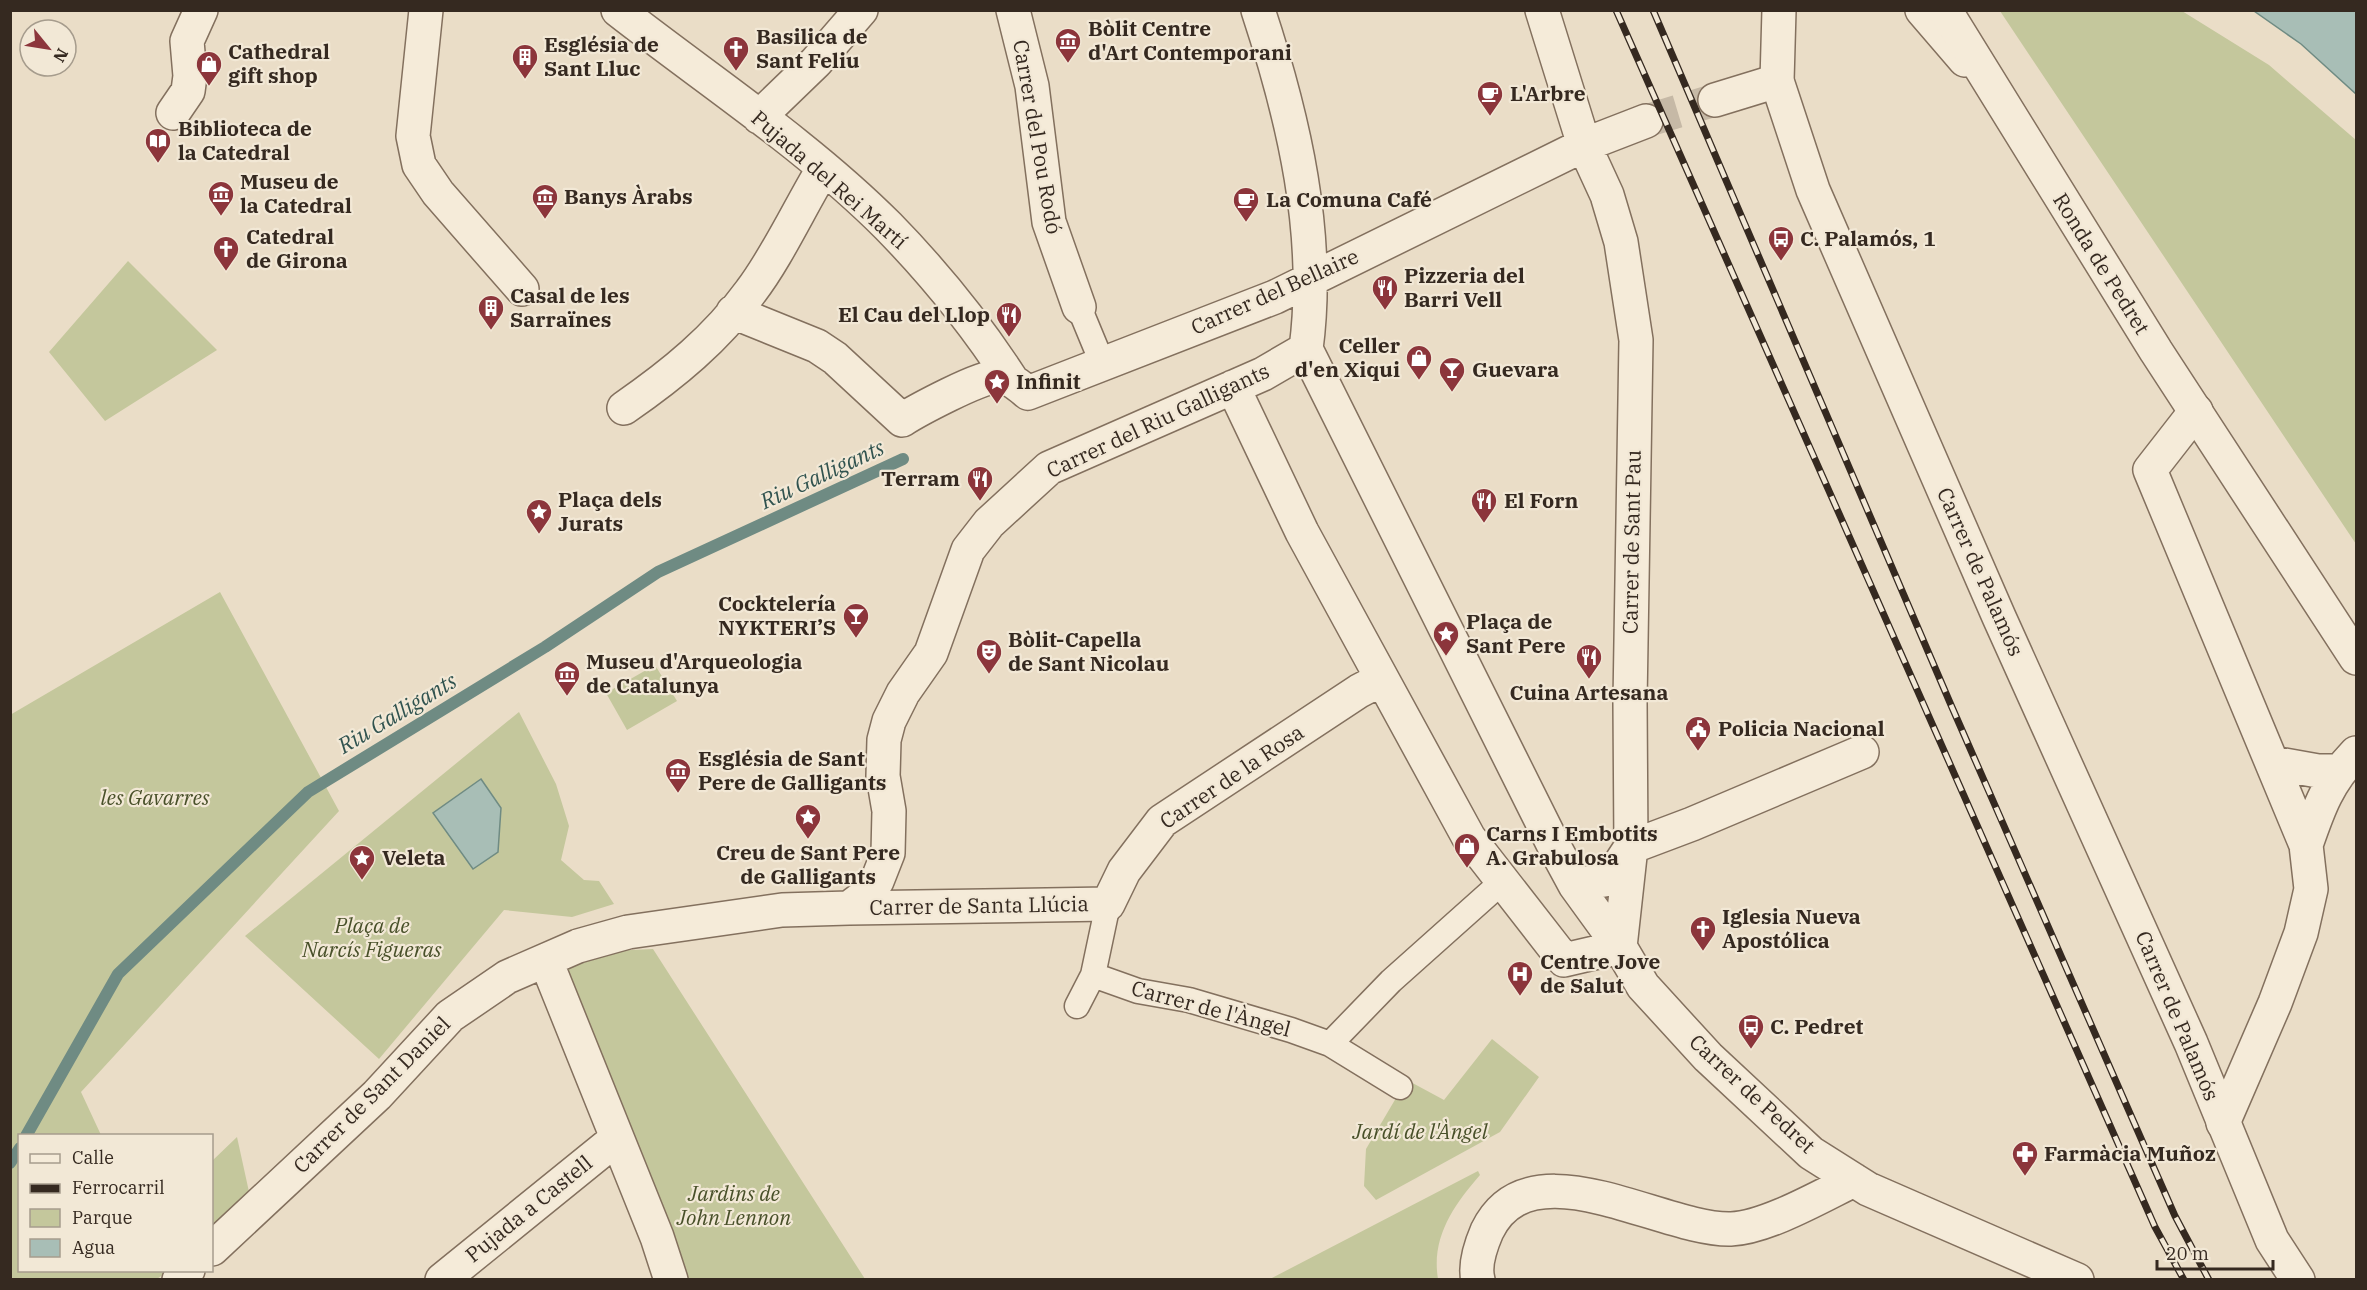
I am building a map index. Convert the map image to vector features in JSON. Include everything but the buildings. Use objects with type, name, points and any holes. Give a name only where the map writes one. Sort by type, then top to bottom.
[{"type":"street","points":[[172,113],[188,91],[190,76],[187,41],[201,10]]},
{"type":"street","points":[[426,10],[413,136],[419,165],[438,193],[522,289]]},
{"type":"street","name":"Pujada del Rei Martí","points":[[618,10],[759,117],[887,225],[920,261],[982,337],[1011,379]]},
{"type":"street","points":[[759,117],[816,62],[861,10]]},
{"type":"street","name":"Carrer del Pou Rodó","points":[[1013,10],[1032,86],[1049,222],[1102,364]]},
{"type":"street","points":[[1233,387],[1302,532],[1469,838],[1564,960],[1620,947],[1575,885],[1555,848],[1306,349],[1311,313],[1307,219],[1291,122],[1258,10]]},
{"type":"street","name":"Carrer de Sant Pau","points":[[1542,10],[1584,145],[1607,195],[1621,242],[1636,340],[1630,702],[1631,848],[1620,947]]},
{"type":"street","name":"Carrer de Palamós","points":[[1779,10],[1777,81],[1813,190],[1999,617],[2191,1043],[2272,1240]]},
{"type":"street","name":"Ronda de Pedret","points":[[1922,10],[2009,116]]},
{"type":"street","name":"Ronda de Pedret","points":[[1945,10],[2009,116],[2196,411],[2356,658]]},
{"type":"street","points":[[1715,100],[1777,81]]},
{"type":"street","name":"Carrer del Bellaire","points":[[733,312],[817,346],[835,358],[902,420],[918,410],[994,376],[1011,379],[1028,393],[1275,297],[1584,145],[1646,121]]},
{"type":"street","points":[[624,408],[663,381],[706,344],[752,290],[823,169]]},
{"type":"street","name":"Carrer del Riu Galligants","points":[[989,523],[1049,468],[1263,374],[1306,349]]},
{"type":"street","points":[[2196,411],[2150,470],[2306,845],[2311,889],[2301,933],[2275,1003],[2223,1123]]},
{"type":"street","name":"Carrer de Santa Llúcia","points":[[849,908],[865,896],[878,881],[888,853],[889,811],[883,776],[884,740],[889,721],[903,693],[931,653],[968,550],[989,523]]},
{"type":"street","name":"Carrer de la Rosa","points":[[1077,1005],[1093,975],[1108,904],[1124,871],[1162,821],[1359,691],[1383,679]]},
{"type":"street","points":[[1575,885],[1610,879],[1631,848],[1862,752]]},
{"type":"street","points":[[2306,845],[2324,794],[2348,762]]},
{"type":"street","points":[[2273,763],[2318,771],[2348,762]]},
{"type":"street","points":[[1330,1044],[1391,981],[1503,881]]},
{"type":"street","name":"Carrer de Santa Llúcia","points":[[546,961],[578,946],[628,932],[775,911],[1108,904]]},
{"type":"street","name":"Carrer de Pedret","points":[[1620,947],[1643,986],[1708,1057],[1812,1153],[1854,1180],[1924,1214],[2077,1280]]},
{"type":"street","name":"Pujada a Castell","points":[[546,961],[657,1237],[671,1280]]},
{"type":"street","name":"Carrer de Sant Daniel","points":[[213,1248],[377,1095],[450,1016],[507,977],[546,961]]},
{"type":"street","name":"Carrer de l'Àngel","points":[[1093,975],[1138,991],[1189,1000],[1330,1044],[1400,1087]]},
{"type":"street","name":"Pujada a Castell","points":[[442,1280],[616,1139]]},
{"type":"street","points":[[1478,1280],[1481,1243],[1493,1220],[1520,1198],[1551,1190],[1562,1191],[1597,1197],[1696,1225],[1733,1229],[1799,1207],[1854,1180]]},
{"type":"street","points":[[2272,1240],[2283,1280]]},
{"type":"street","points":[[2272,1240],[2298,1280]]},
{"type":"green space","points":[[2000,11],[2182,11],[2269,65],[2356,140],[2356,544]]},
{"type":"green space","points":[[128,261],[217,350],[105,421],[49,352]]},
{"type":"green space","name":"les Gavarres","points":[[220,592],[339,811],[81,1092],[101,1134],[18,1134],[18,1272],[167,1272],[157,1279],[11,1279],[10,715]]},
{"type":"green space","points":[[655,665],[677,701],[627,730],[606,693]]},
{"type":"green space","name":"Plaça de Narcís Figueras","points":[[519,712],[556,784],[569,826],[561,860],[584,880],[599,881],[614,904],[572,917],[504,910],[379,1059],[245,936]]},
{"type":"green space","name":"Jardins de John Lennon","points":[[653,949],[865,1279],[682,1279],[559,965],[610,951]]},
{"type":"green space","name":"Jardí de l'Àngel","points":[[1492,1039],[1539,1077],[1500,1132],[1376,1200],[1364,1186],[1366,1149],[1396,1098],[1394,1073],[1444,1100]]},
{"type":"green space","points":[[237,1137],[251,1201],[213,1233],[213,1160]]},
{"type":"green space","points":[[1478,1171],[1480,1175],[1453,1210],[1441,1236],[1438,1249],[1438,1279],[1270,1279]]},
{"type":"water","points":[[2254,11],[2356,11],[2356,94],[2301,44]]},
{"type":"water","points":[[481,779],[501,808],[498,852],[473,869],[433,813]]},
{"type":"waterway","name":"Riu Galligants","points":[[27,1134],[118,974],[308,792],[545,647],[658,572],[903,459]]},
{"type":"waterway","name":"Riu Galligants","points":[[10,1163],[18,1151]]},
{"type":"tunnel","points":[[1646,121],[1715,100]]},
{"type":"railway","points":[[1616,10],[2155,1227],[2184,1280]]},
{"type":"railway","points":[[1653,10],[1951,705],[2175,1216],[2209,1280]]},
{"type":"place","name":"Bòlit Centre d'Art Contemporani","points":[[1068,64]]},
{"type":"place","name":"Basilica de Sant Feliu","points":[[736,72]]},
{"type":"place","name":"Església de Sant Lluc","points":[[525,80]]},
{"type":"place","name":"Cathedral gift shop","points":[[209,87]]},
{"type":"place","name":"L'Arbre","points":[[1490,117]]},
{"type":"place","name":"Biblioteca de la Catedral","points":[[158,164]]},
{"type":"place","name":"Museu de la Catedral","points":[[221,217]]},
{"type":"place","name":"Banys Àrabs","points":[[545,220]]},
{"type":"place","name":"La Comuna Café","points":[[1246,223]]},
{"type":"place","name":"C. Palamós, 1","points":[[1781,262]]},
{"type":"place","name":"Catedral de Girona","points":[[226,272]]},
{"type":"place","name":"Pizzeria del Barri Vell","points":[[1385,311]]},
{"type":"place","name":"Casal de les Sarraïnes","points":[[491,331]]},
{"type":"place","name":"El Cau del Llop","points":[[1009,338]]},
{"type":"place","name":"Celler d'en Xiqui","points":[[1419,381]]},
{"type":"place","name":"Guevara","points":[[1452,393]]},
{"type":"place","name":"Infinit","points":[[997,405]]},
{"type":"place","name":"Terram","points":[[980,502]]},
{"type":"place","name":"El Forn","points":[[1484,524]]},
{"type":"place","name":"Plaça dels Jurats","points":[[539,535]]},
{"type":"place","name":"Cocktelería NYKTERI’S","points":[[856,639]]},
{"type":"place","name":"Plaça de Sant Pere","points":[[1446,657]]},
{"type":"place","name":"Bòlit-Capella de Sant Nicolau","points":[[989,675]]},
{"type":"place","name":"Cuina Artesana","points":[[1589,680]]},
{"type":"place","name":"Museu d'Arqueologia de Catalunya","points":[[567,697]]},
{"type":"place","name":"Policia Nacional","points":[[1698,752]]},
{"type":"place","name":"Església de Sant Pere de Galligants","points":[[678,794]]},
{"type":"place","name":"Creu de Sant Pere de Galligants","points":[[808,840]]},
{"type":"place","name":"Carns I Embotits A. Grabulosa","points":[[1467,869]]},
{"type":"place","name":"Veleta","points":[[362,881]]},
{"type":"place","name":"Iglesia Nueva Apostólica","points":[[1703,952]]},
{"type":"place","name":"Centre Jove de Salut","points":[[1520,997]]},
{"type":"place","name":"C. Pedret","points":[[1751,1050]]},
{"type":"place","name":"Farmàcia Muñoz","points":[[2025,1177]]}]
